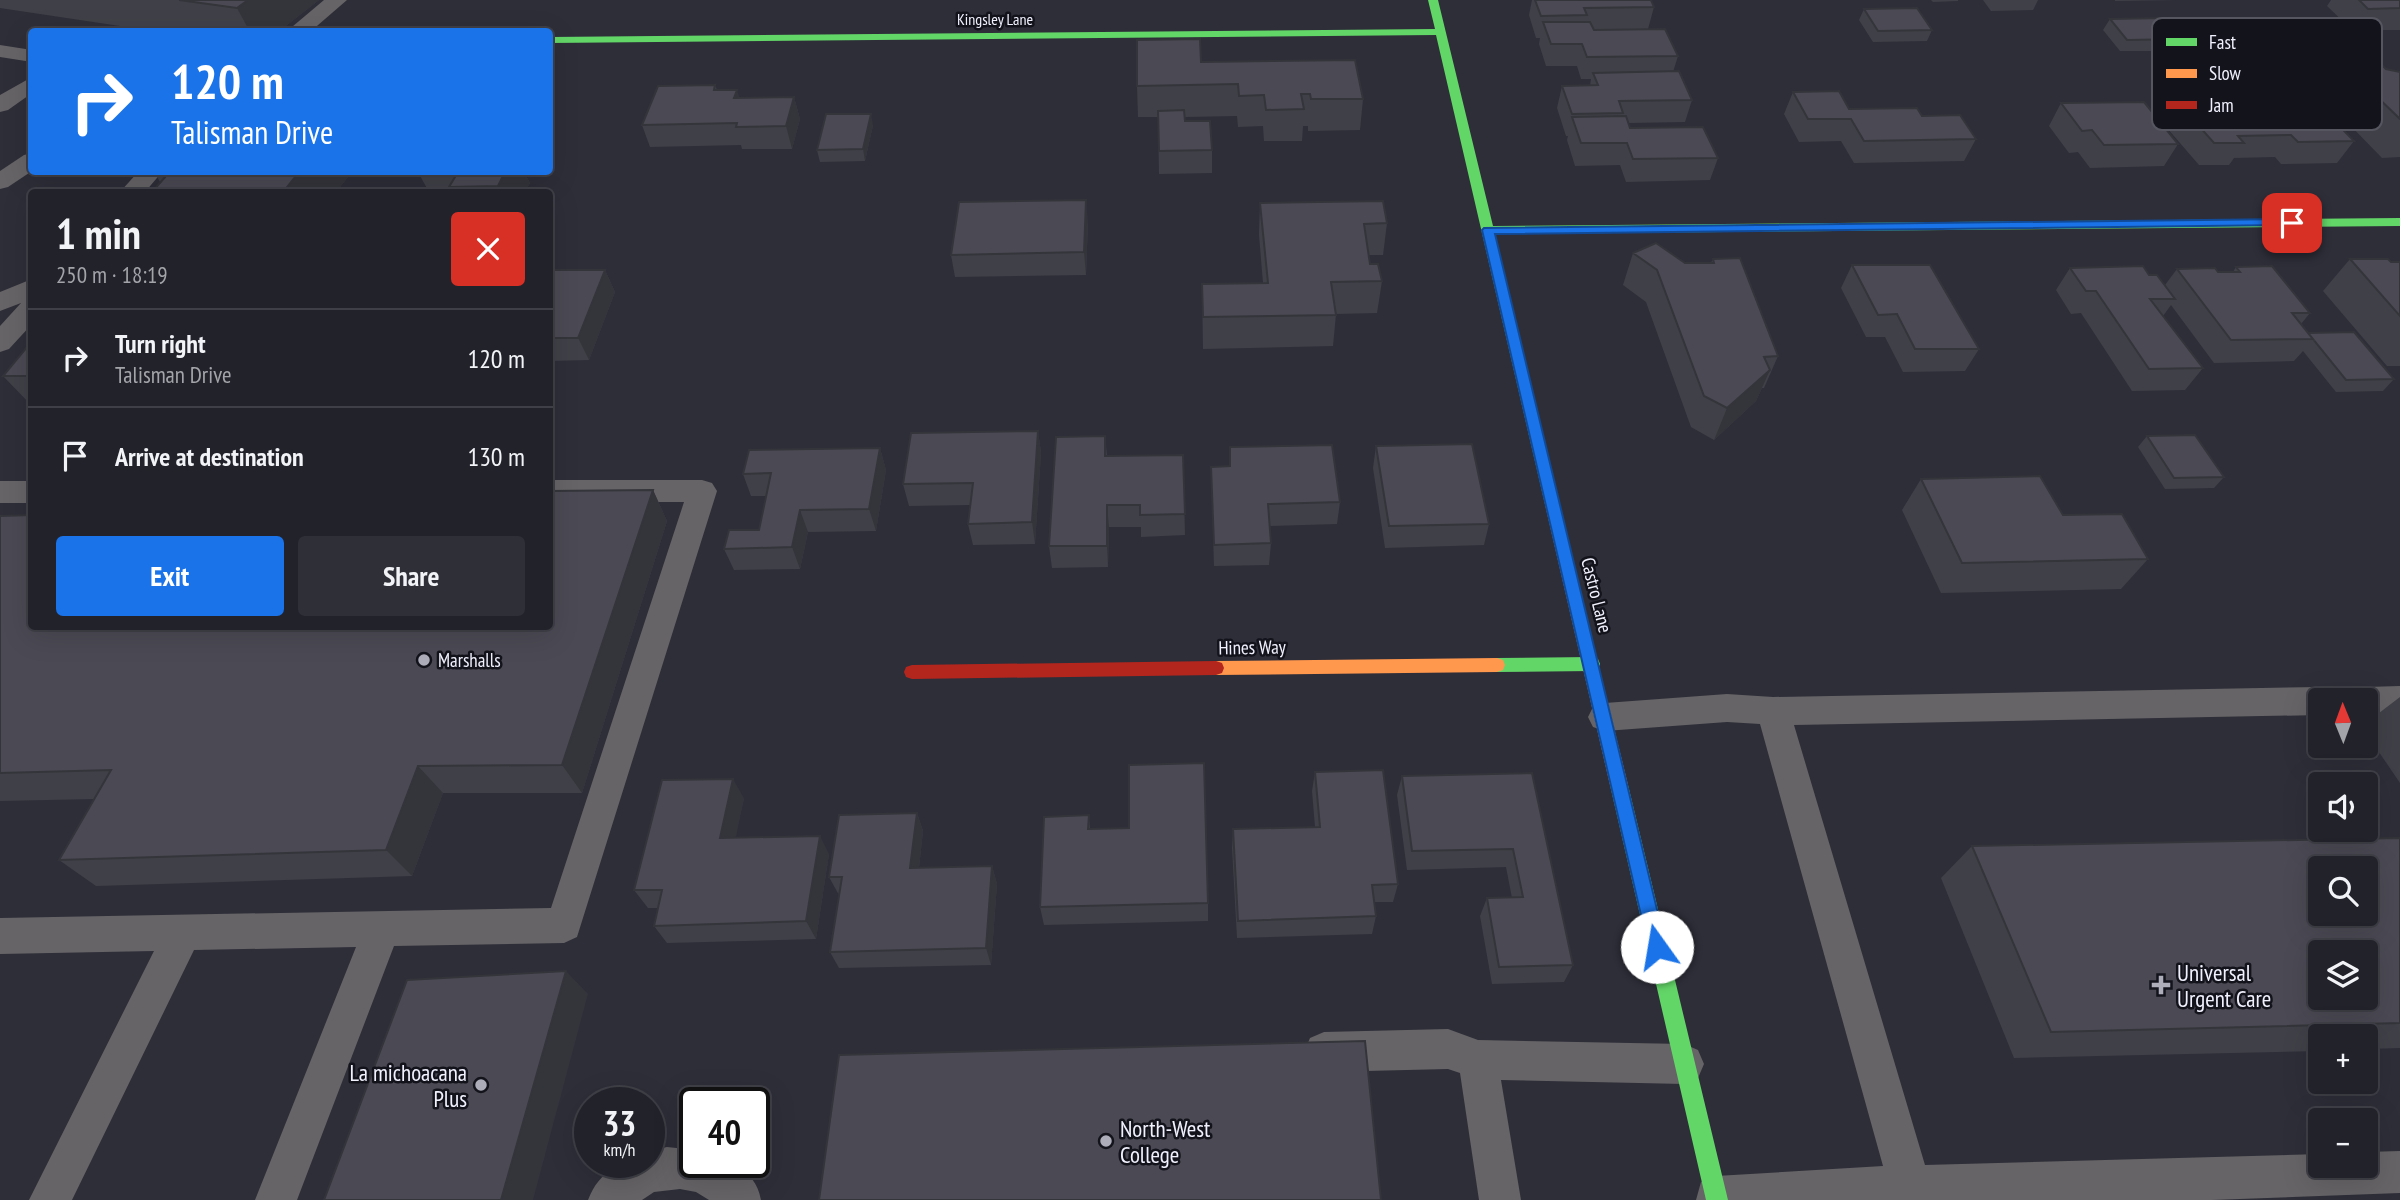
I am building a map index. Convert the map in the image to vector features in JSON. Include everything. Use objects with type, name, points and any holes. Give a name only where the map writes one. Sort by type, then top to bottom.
[{"type":"street","name":"Castro Lane","points":[[1433,0],[1717,1198]]},
{"type":"street","name":"Kingsley Lane","points":[[553,40],[1441,32]]},
{"type":"street","points":[[1488,230],[2400,222]]},
{"type":"street","name":"Hines Way","points":[[912,673],[1592,664]]},
{"type":"lane","points":[[301,28],[337,0]]},
{"type":"lane","points":[[0,51],[28,55]]},
{"type":"lane","points":[[0,105],[28,86]]},
{"type":"lane","points":[[0,183],[28,163]]},
{"type":"lane","points":[[135,189],[147,175]]},
{"type":"lane","points":[[0,303],[28,289]]},
{"type":"lane","points":[[0,343],[28,312]]},
{"type":"lane","points":[[0,936],[564,925],[702,491],[553,491]]},
{"type":"lane","points":[[0,492],[28,492]]},
{"type":"lane","points":[[2378,701],[2400,700]]},
{"type":"lane","points":[[1605,717],[1727,708],[1773,711],[2308,701]]},
{"type":"lane","points":[[1773,711],[1910,1186]]},
{"type":"lane","points":[[276,1200],[382,929]]},
{"type":"lane","points":[[50,1200],[183,933]]},
{"type":"lane","points":[[1283,1052],[1448,1049],[1478,1060],[1684,1064]]},
{"type":"lane","points":[[1478,1060],[1500,1200]]},
{"type":"lane","points":[[609,1200],[639,1177],[676,1166],[717,1178],[740,1196],[740,1200]]},
{"type":"lane","points":[[1717,1198],[1910,1186],[2131,1191],[2400,1172]]},
{"type":"building","points":[[179,0],[248,0],[237,8]]},
{"type":"building","points":[[1535,0],[1651,0],[1654,7],[1584,8],[1587,15],[1541,16]]},
{"type":"building","points":[[2359,0],[2400,0],[2400,8],[2368,9]]},
{"type":"building","points":[[1917,8],[1932,30],[1878,31],[1864,9]]},
{"type":"building","points":[[2152,18],[2152,40],[2127,40],[2110,19]]},
{"type":"building","points":[[1543,22],[1590,22],[1594,30],[1665,29],[1678,56],[1587,57],[1582,44],[1551,44]]},
{"type":"building","points":[[1200,39],[1201,62],[1355,60],[1363,99],[1311,99],[1310,94],[1301,94],[1304,109],[1266,110],[1264,95],[1239,96],[1238,84],[1137,86],[1137,40]]},
{"type":"building","points":[[2382,65],[2386,69],[2400,72],[2400,119],[2382,102]]},
{"type":"building","points":[[1679,71],[1692,100],[1619,101],[1623,113],[1572,114],[1562,86],[1598,85],[1593,73]]},
{"type":"building","points":[[715,85],[714,90],[737,90],[734,98],[794,97],[786,126],[736,127],[737,123],[642,125],[658,86]]},
{"type":"building","points":[[1839,91],[1849,109],[1917,108],[1922,116],[1960,115],[1976,139],[1864,141],[1851,119],[1808,119],[1793,92]]},
{"type":"building","points":[[2144,102],[2152,112],[2152,130],[2167,130],[2178,144],[2104,145],[2092,130],[2082,131],[2061,103]]},
{"type":"building","points":[[1184,110],[1185,121],[1210,121],[1212,150],[1159,151],[1158,111]]},
{"type":"building","points":[[826,114],[871,114],[863,149],[817,150]]},
{"type":"building","points":[[1626,116],[1630,128],[1703,127],[1718,158],[1633,159],[1627,143],[1581,143],[1572,117]]},
{"type":"building","points":[[2202,130],[2343,130],[2354,141],[2298,142],[2291,135],[2238,136],[2244,143],[2214,143]]},
{"type":"building","points":[[156,175],[297,175],[285,189],[155,189],[166,176]]},
{"type":"building","points":[[456,175],[504,175],[498,186],[449,187]]},
{"type":"building","points":[[1086,200],[1084,252],[951,255],[959,202]]},
{"type":"building","points":[[1383,201],[1387,223],[1364,224],[1370,264],[1378,264],[1382,281],[1331,282],[1336,315],[1203,317],[1202,284],[1268,283],[1260,203]]},
{"type":"building","points":[[1656,243],[1685,263],[1714,263],[1713,259],[1740,258],[1778,356],[1764,357],[1770,370],[1727,408],[1704,396],[1657,270],[1633,253]]},
{"type":"building","points":[[2350,259],[2388,259],[2391,262],[2400,262],[2400,316]]},
{"type":"building","points":[[1852,265],[1930,265],[1979,349],[1915,349],[1897,314],[1878,315]]},
{"type":"building","points":[[2143,266],[2149,275],[2157,275],[2175,299],[2150,299],[2203,368],[2149,369],[2096,291],[2086,291],[2070,268]]},
{"type":"building","points":[[2272,266],[2310,313],[2292,313],[2313,339],[2231,340],[2177,269],[2215,268],[2218,272],[2240,272],[2236,267]]},
{"type":"building","points":[[553,270],[605,270],[578,338],[553,338]]},
{"type":"building","points":[[2354,332],[2394,379],[2346,380],[2308,333]]},
{"type":"building","points":[[28,346],[28,376],[3,376]]},
{"type":"building","points":[[1038,431],[1032,522],[968,524],[973,483],[903,484],[911,433]]},
{"type":"building","points":[[2195,435],[2224,477],[2174,478],[2147,436]]},
{"type":"building","points":[[1105,436],[1105,456],[1183,455],[1185,514],[1140,515],[1140,505],[1107,505],[1107,546],[1049,546],[1056,437]]},
{"type":"building","points":[[1472,444],[1489,524],[1389,526],[1376,446]]},
{"type":"building","points":[[1332,445],[1340,502],[1268,504],[1271,543],[1214,545],[1211,467],[1230,466],[1230,447]]},
{"type":"building","points":[[880,448],[869,509],[800,510],[792,547],[724,549],[729,530],[759,530],[771,473],[743,474],[749,450]]},
{"type":"building","points":[[2040,476],[2063,515],[2122,514],[2148,559],[1962,563],[1921,479]]},
{"type":"building","points":[[653,490],[562,765],[418,766],[386,850],[59,860],[111,770],[0,773],[0,516],[28,515],[28,630],[553,630],[553,491]]},
{"type":"building","points":[[1204,763],[1208,903],[1040,907],[1044,817],[1089,815],[1088,829],[1129,828],[1129,765]]},
{"type":"building","points":[[1383,770],[1398,884],[1372,885],[1376,916],[1238,921],[1233,829],[1320,827],[1315,772]]},
{"type":"building","points":[[1532,773],[1573,965],[1499,967],[1487,898],[1523,897],[1513,849],[1412,851],[1402,776]]},
{"type":"building","points":[[733,779],[720,838],[820,836],[806,921],[654,926],[662,890],[634,890],[662,780]]},
{"type":"building","points":[[917,813],[910,868],[992,866],[986,948],[830,952],[842,877],[829,877],[839,815]]},
{"type":"building","points":[[2378,838],[2400,838],[2400,1023],[2051,1032],[1972,846],[2308,840],[2308,842],[2378,842]]},
{"type":"building","points":[[566,971],[501,1200],[324,1200],[407,980]]},
{"type":"building","name":"North-West College","points":[[1365,1041],[1381,1200],[819,1200],[839,1055]]},
{"type":"traffic: fast","points":[[1433,0],[1551,500]]},
{"type":"traffic: fast","points":[[553,40],[1441,32]]},
{"type":"traffic: fast","points":[[1488,230],[2400,222]]},
{"type":"traffic: fast","points":[[1497,665],[1592,664]]},
{"type":"traffic: fast","points":[[1619,785],[1717,1200]]},
{"type":"traffic: slow","points":[[1551,500],[1619,785]]},
{"type":"traffic: slow","points":[[1216,668],[1497,665]]},
{"type":"traffic: jam","points":[[912,672],[1216,668]]},
{"type":"place","name":"Marshalls","points":[[424,660]]},
{"type":"place","name":"Universal Urgent Care","points":[[2161,985]]},
{"type":"place","name":"La michoacana Plus","points":[[481,1085]]},
{"type":"place","name":"North-West College","points":[[1106,1141]]},
{"type":"route","points":[[1657,947],[1488,230],[2292,223]]}]
